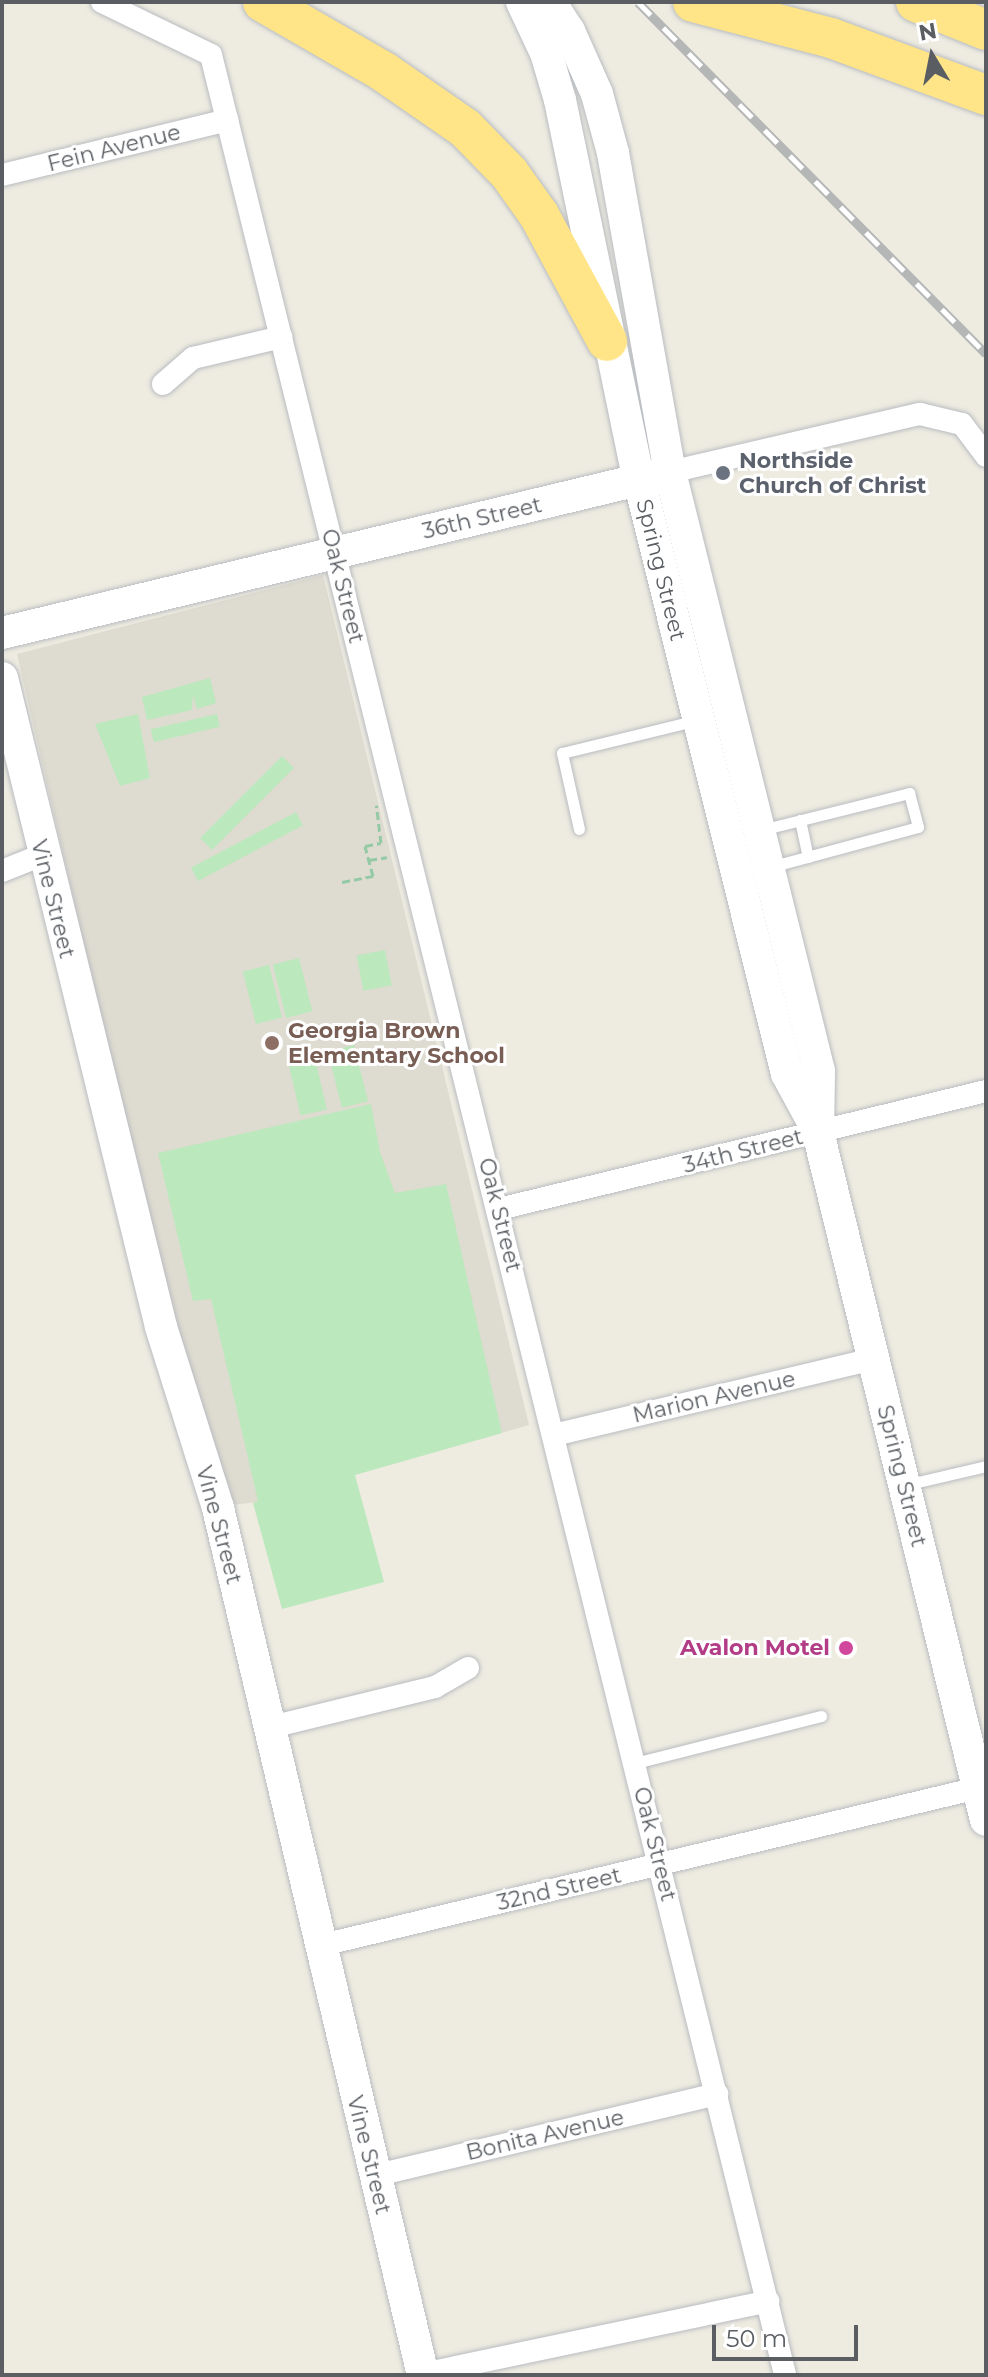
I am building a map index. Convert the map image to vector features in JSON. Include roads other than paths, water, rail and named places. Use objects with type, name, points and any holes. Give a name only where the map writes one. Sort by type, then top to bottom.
[{"type":"highway","points":[[263,2],[384,72],[465,128],[509,173],[539,215],[607,341]]},
{"type":"highway","points":[[693,2],[831,38],[986,95]]},
{"type":"highway","points":[[916,2],[986,30]]},
{"type":"main road","name":"Spring Street","points":[[522,2],[546,53],[560,100],[607,341],[697,720],[787,1074],[818,1132],[982,1787],[986,1820]]},
{"type":"main road","name":"Spring Street","points":[[550,2],[569,31],[597,94],[613,153],[670,472],[819,1071],[818,1132]]},
{"type":"main road","name":"36th Street","points":[[2,633],[670,472]]},
{"type":"main road","name":"Vine Street","points":[[2,678],[42,855],[161,1327],[218,1508],[318,1946],[422,2375]]},
{"type":"street","name":"Oak Street","points":[[102,2],[211,55],[499,1209],[785,2375]]},
{"type":"street","name":"Fein Avenue","points":[[2,175],[227,120]]},
{"type":"street","points":[[163,384],[193,358],[282,337]]},
{"type":"street","name":"36th Street","points":[[670,472],[920,414],[962,424],[986,456]]},
{"type":"street","points":[[2,871],[42,855]]},
{"type":"street","name":"34th Street","points":[[499,1209],[986,1091]]},
{"type":"street","name":"Marion Avenue","points":[[554,1435],[874,1359]]},
{"type":"street","points":[[267,1728],[435,1687],[468,1668]]},
{"type":"street","name":"32nd Street","points":[[318,1946],[982,1787]]},
{"type":"street","name":"Bonita Avenue","points":[[373,2176],[717,2094]]},
{"type":"street","points":[[422,2375],[768,2301]]},
{"type":"lane","points":[[579,829],[562,753],[697,720]]},
{"type":"lane","points":[[759,830],[909,793],[918,827],[768,867]]},
{"type":"lane","points":[[800,820],[808,857]]},
{"type":"lane","points":[[905,1485],[986,1466]]},
{"type":"lane","points":[[635,1763],[821,1716]]},
{"type":"railway","points":[[638,2],[986,354]]},
{"type":"place","name":"Northside Church of Christ","points":[[723,473]]},
{"type":"place","name":"Georgia Brown Elementary School","points":[[272,1043]]},
{"type":"place","name":"Avalon Motel","points":[[846,1648]]}]
